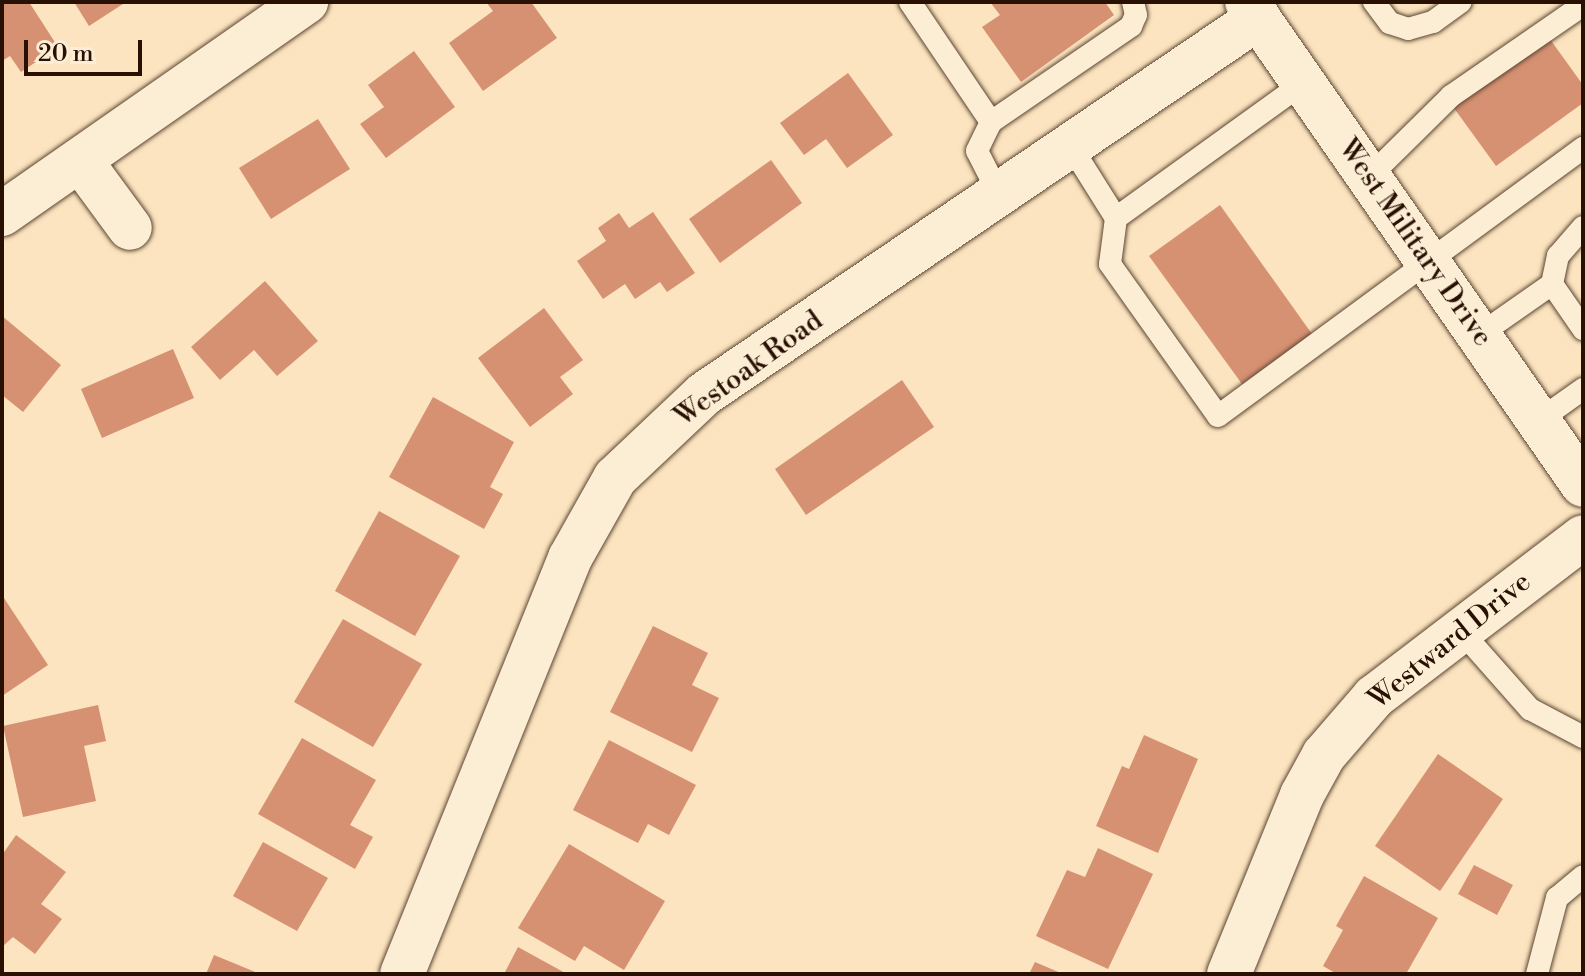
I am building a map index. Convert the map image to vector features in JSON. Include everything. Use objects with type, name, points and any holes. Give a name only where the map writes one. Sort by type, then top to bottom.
[{"type":"street","points":[[2,214],[306,2]]},
{"type":"street","name":"West Military Drive","points":[[1254,8],[1583,485]]},
{"type":"street","name":"Westoak Road","points":[[402,974],[570,558],[615,478],[704,394],[1070,145],[1254,8]]},
{"type":"street","points":[[80,160],[130,228]]},
{"type":"street","name":"Westward Drive","points":[[1229,974],[1302,795],[1324,755],[1374,697],[1583,537]]},
{"type":"lane","points":[[910,2],[991,122]]},
{"type":"lane","points":[[999,194],[977,151],[991,122],[1131,26],[1136,15],[1133,2]]},
{"type":"lane","points":[[1374,2],[1390,23],[1408,29],[1433,22],[1461,2]]},
{"type":"lane","points":[[1369,177],[1451,96],[1583,5]]},
{"type":"lane","points":[[1116,218],[1303,83]]},
{"type":"lane","points":[[1070,145],[1116,218],[1110,264],[1218,416],[1583,148]]},
{"type":"lane","points":[[1479,335],[1552,284],[1558,256],[1583,227]]},
{"type":"lane","points":[[1552,284],[1583,329]]},
{"type":"lane","points":[[1538,421],[1583,389]]},
{"type":"lane","points":[[1460,630],[1530,709],[1583,737]]},
{"type":"lane","points":[[1537,974],[1557,898],[1583,876]]},
{"type":"building","points":[[2,2],[29,2],[58,47],[21,72],[10,56],[2,61]]},
{"type":"building","points":[[74,2],[126,2],[89,26]]},
{"type":"building","points":[[486,2],[531,2],[557,38],[483,91],[449,43],[493,11]]},
{"type":"building","points":[[990,2],[1105,2],[1114,15],[1021,82],[982,27],[1000,15]]},
{"type":"building","points":[[1547,35],[1583,85],[1583,103],[1496,166],[1451,104]]},
{"type":"building","points":[[414,51],[455,107],[386,158],[360,124],[384,107],[368,85]]},
{"type":"building","points":[[848,73],[893,135],[847,168],[826,139],[804,155],[780,123]]},
{"type":"building","points":[[318,119],[350,169],[271,219],[239,168]]},
{"type":"building","points":[[771,160],[802,203],[720,263],[689,219]]},
{"type":"building","points":[[1220,205],[1312,334],[1242,384],[1149,256]]},
{"type":"building","points":[[653,212],[695,273],[667,292],[660,282],[635,299],[625,284],[603,299],[577,261],[606,241],[598,228],[619,213],[629,228]]},
{"type":"building","points":[[265,281],[318,341],[277,376],[254,350],[220,380],[191,347]]},
{"type":"building","points":[[544,308],[583,360],[560,377],[573,394],[530,427],[478,358]]},
{"type":"building","points":[[2,316],[61,365],[23,412],[2,395]]},
{"type":"building","points":[[173,349],[194,398],[102,438],[81,389]]},
{"type":"building","points":[[902,380],[934,427],[806,515],[775,469]]},
{"type":"building","points":[[433,397],[514,442],[490,487],[503,494],[484,529],[389,477]]},
{"type":"building","points":[[379,511],[460,556],[415,636],[335,591]]},
{"type":"building","points":[[2,595],[48,665],[2,696]]},
{"type":"building","points":[[343,619],[422,664],[373,747],[294,702]]},
{"type":"building","points":[[653,626],[708,653],[692,685],[719,698],[692,752],[610,712]]},
{"type":"building","points":[[98,705],[106,741],[84,746],[96,801],[23,817],[3,726]]},
{"type":"building","points":[[1144,735],[1198,759],[1158,853],[1096,826],[1122,766],[1129,769]]},
{"type":"building","points":[[302,738],[376,780],[350,825],[373,837],[355,869],[258,814]]},
{"type":"building","points":[[609,740],[696,785],[669,835],[648,824],[638,843],[573,810]]},
{"type":"building","points":[[1438,754],[1503,799],[1440,891],[1375,846]]},
{"type":"building","points":[[16,835],[66,872],[41,904],[62,919],[35,954],[13,937],[2,947],[2,855]]},
{"type":"building","points":[[263,842],[328,878],[297,931],[233,896]]},
{"type":"building","points":[[569,844],[665,901],[624,970],[584,946],[575,961],[518,928]]},
{"type":"building","points":[[1098,848],[1153,874],[1108,969],[1036,936],[1067,870],[1085,877]]},
{"type":"building","points":[[1474,865],[1513,885],[1497,915],[1458,894]]},
{"type":"building","points":[[1364,876],[1438,918],[1406,974],[1337,974],[1323,966],[1343,930],[1336,926]]},
{"type":"building","points":[[518,947],[567,974],[504,974]]},
{"type":"building","points":[[214,955],[260,974],[206,974]]},
{"type":"building","points":[[1035,962],[1063,974],[1029,974]]}]
